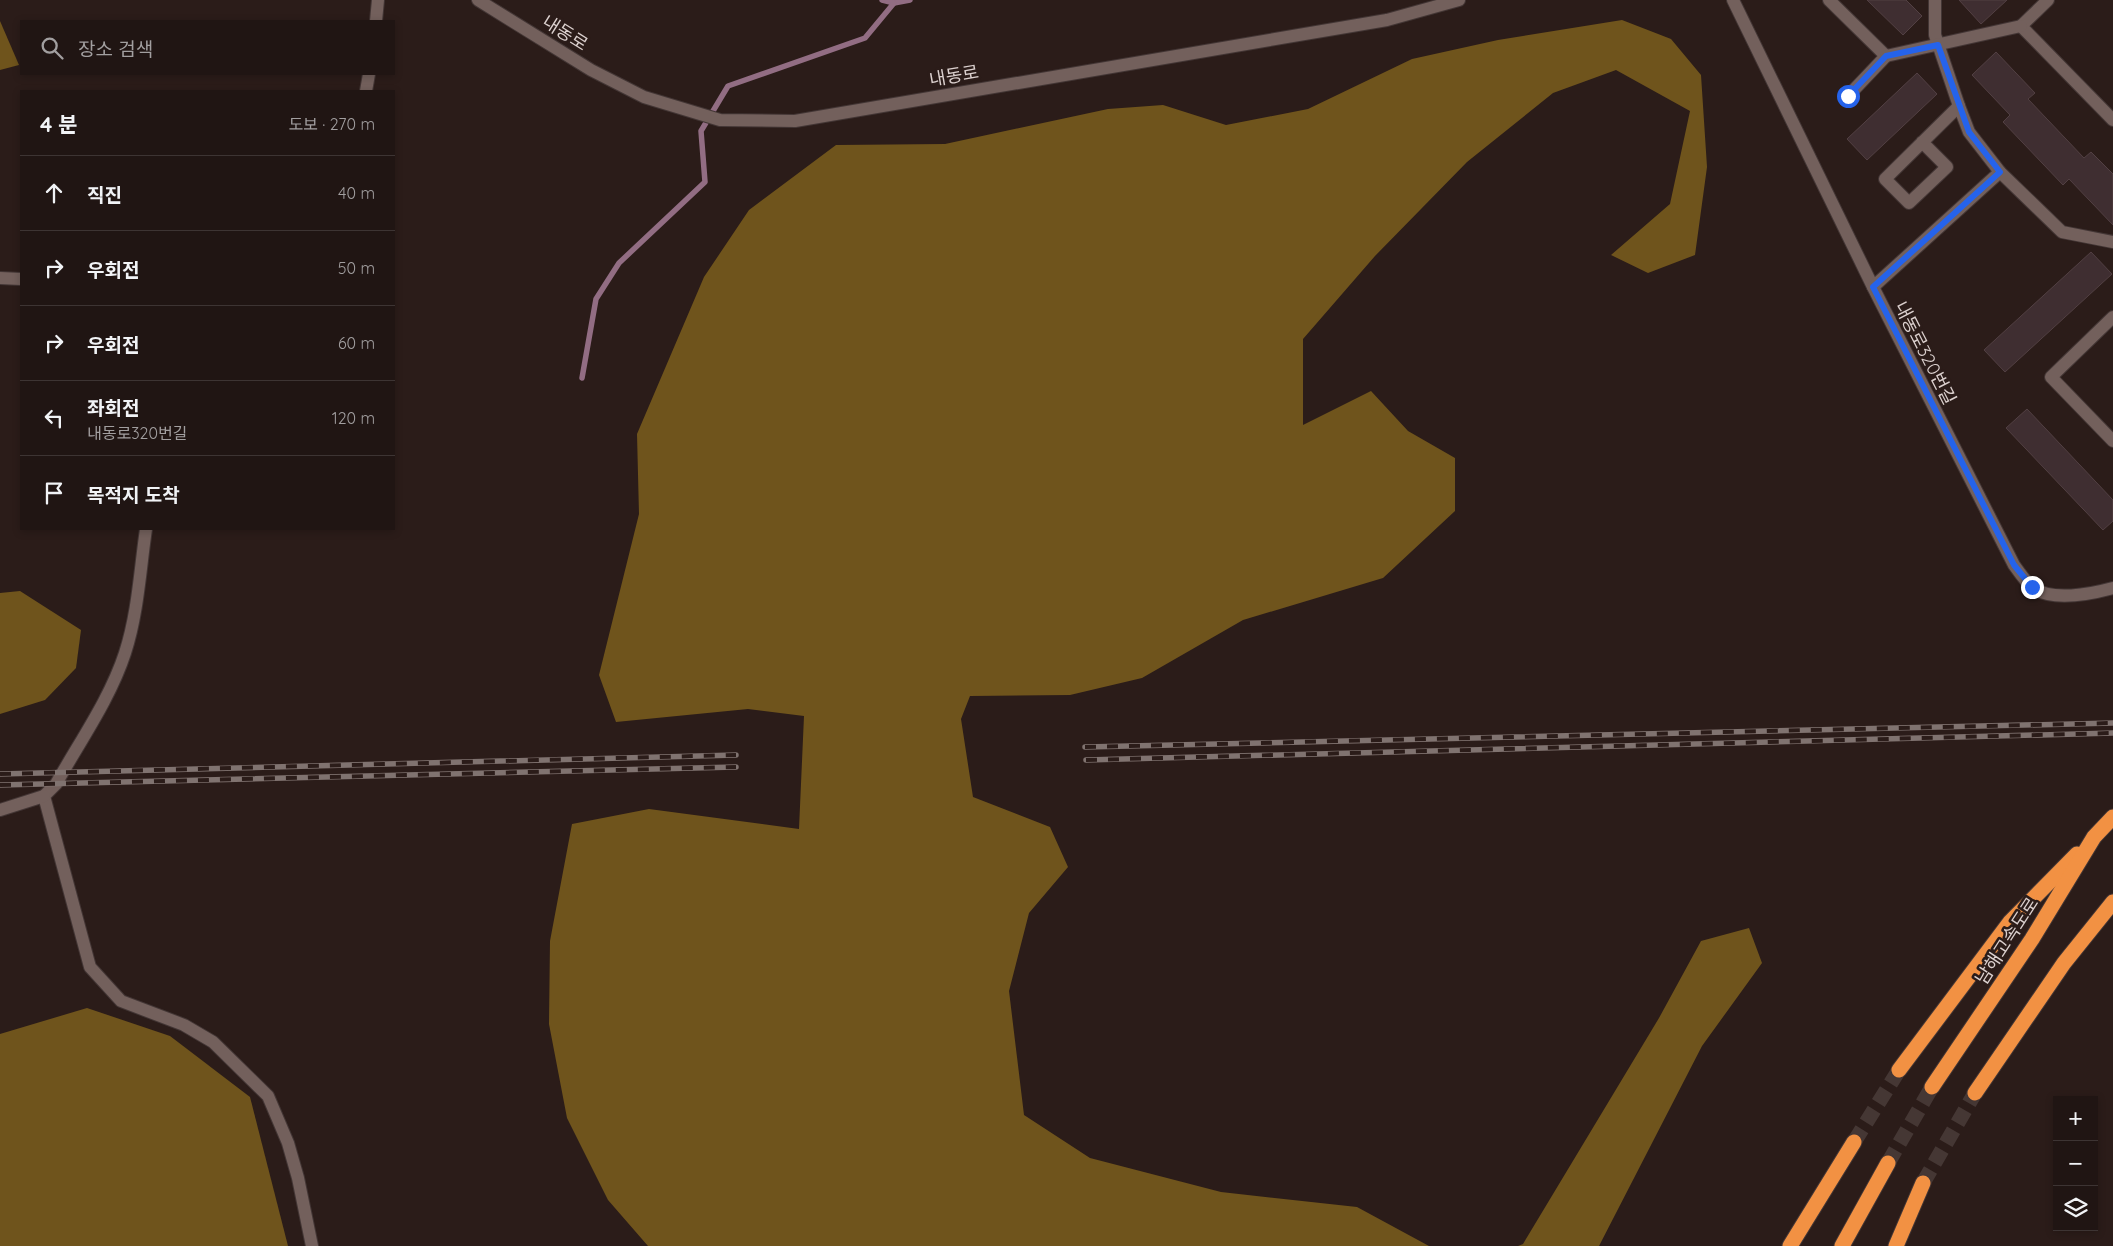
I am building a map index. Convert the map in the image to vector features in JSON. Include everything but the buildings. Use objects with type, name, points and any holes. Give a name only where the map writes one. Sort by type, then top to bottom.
[{"type":"highway","name":"남해고속도로","points":[[1932,1087],[2032,939],[2094,837],[2113,817]]},
{"type":"highway","points":[[1900,1070],[2010,922],[2094,837]]},
{"type":"highway","points":[[1974,1093],[2064,963],[2113,902]]},
{"type":"highway","points":[[1790,1246],[1854,1142]]},
{"type":"highway","points":[[1842,1246],[1888,1163]]},
{"type":"highway","points":[[1896,1246],[1923,1183]]},
{"type":"street","points":[[376,20],[378,0]]},
{"type":"street","name":"내동로","points":[[478,0],[600,74],[644,97],[720,120],[795,121],[1387,20],[1459,0]]},
{"type":"street","name":"내동로320번길","points":[[1733,0],[1873,287],[2014,565],[2032,587],[2051,594],[2096,593],[2113,588]]},
{"type":"street","points":[[1829,0],[1886,56]]},
{"type":"street","points":[[1935,0],[1935,35],[1969,132],[2000,172],[2062,232],[2113,242]]},
{"type":"street","points":[[1848,96],[1886,56],[2021,26],[2048,0]]},
{"type":"street","points":[[2021,26],[2113,120]]},
{"type":"street","points":[[366,90],[369,75]]},
{"type":"street","points":[[1922,142],[1946,166],[1909,204],[1885,179],[1922,142],[1959,106]]},
{"type":"street","points":[[1873,287],[2000,172]]},
{"type":"street","points":[[0,278],[20,279]]},
{"type":"street","points":[[2113,317],[2051,377],[2113,441]]},
{"type":"street","points":[[0,810],[44,796],[56,784],[109,692],[125,653],[134,618],[146,530]]},
{"type":"street","points":[[44,796],[90,967],[121,1002],[184,1025],[213,1042],[268,1096],[288,1143],[298,1178],[312,1246]]},
{"type":"shaded area","points":[[1622,20],[1671,39],[1701,75],[1707,167],[1695,255],[1648,273],[1611,255],[1670,204],[1690,111],[1616,70],[1553,93],[1467,162],[1375,256],[1303,339],[1303,425],[1371,391],[1408,431],[1455,458],[1455,511],[1383,578],[1243,620],[1142,678],[1070,695],[970,696],[961,719],[973,797],[1050,827],[1068,867],[1029,913],[1009,991],[1024,1115],[1090,1158],[1221,1192],[1357,1207],[1429,1246],[648,1246],[608,1200],[567,1118],[549,1024],[550,941],[572,824],[649,809],[799,829],[804,716],[748,709],[616,722],[599,675],[639,514],[637,434],[704,277],[749,210],[836,145],[945,144],[1108,109],[1163,105],[1226,125],[1308,109],[1412,59],[1498,40]]},
{"type":"shaded area","points":[[0,21],[19,65],[0,70]]},
{"type":"shaded area","points":[[20,591],[81,630],[76,668],[45,700],[0,714],[0,593]]},
{"type":"shaded area","points":[[1749,928],[1762,963],[1702,1046],[1599,1246],[1518,1246],[1523,1244],[1659,1018],[1701,941]]},
{"type":"shaded area","points":[[87,1008],[170,1036],[250,1097],[288,1246],[0,1246],[0,1034]]},
{"type":"waterway","points":[[882,0],[894,3],[910,0]]},
{"type":"waterway","points":[[582,378],[596,299],[619,263],[705,182],[701,131],[728,86],[865,38],[894,3]]},
{"type":"tunnel","points":[[1854,1142],[1899,1070]]},
{"type":"tunnel","points":[[1888,1163],[1932,1087]]},
{"type":"tunnel","points":[[1923,1183],[1975,1093]]},
{"type":"railway","points":[[1085,747],[2113,723]]},
{"type":"railway","points":[[1086,760],[2113,733]]},
{"type":"railway","points":[[0,774],[736,755]]},
{"type":"railway","points":[[0,785],[736,767]]},
{"type":"route","points":[[1848,96],[1886,56],[1938,45],[1969,132],[2000,172],[1873,287],[1986,513],[2014,565],[2032,587]]}]
